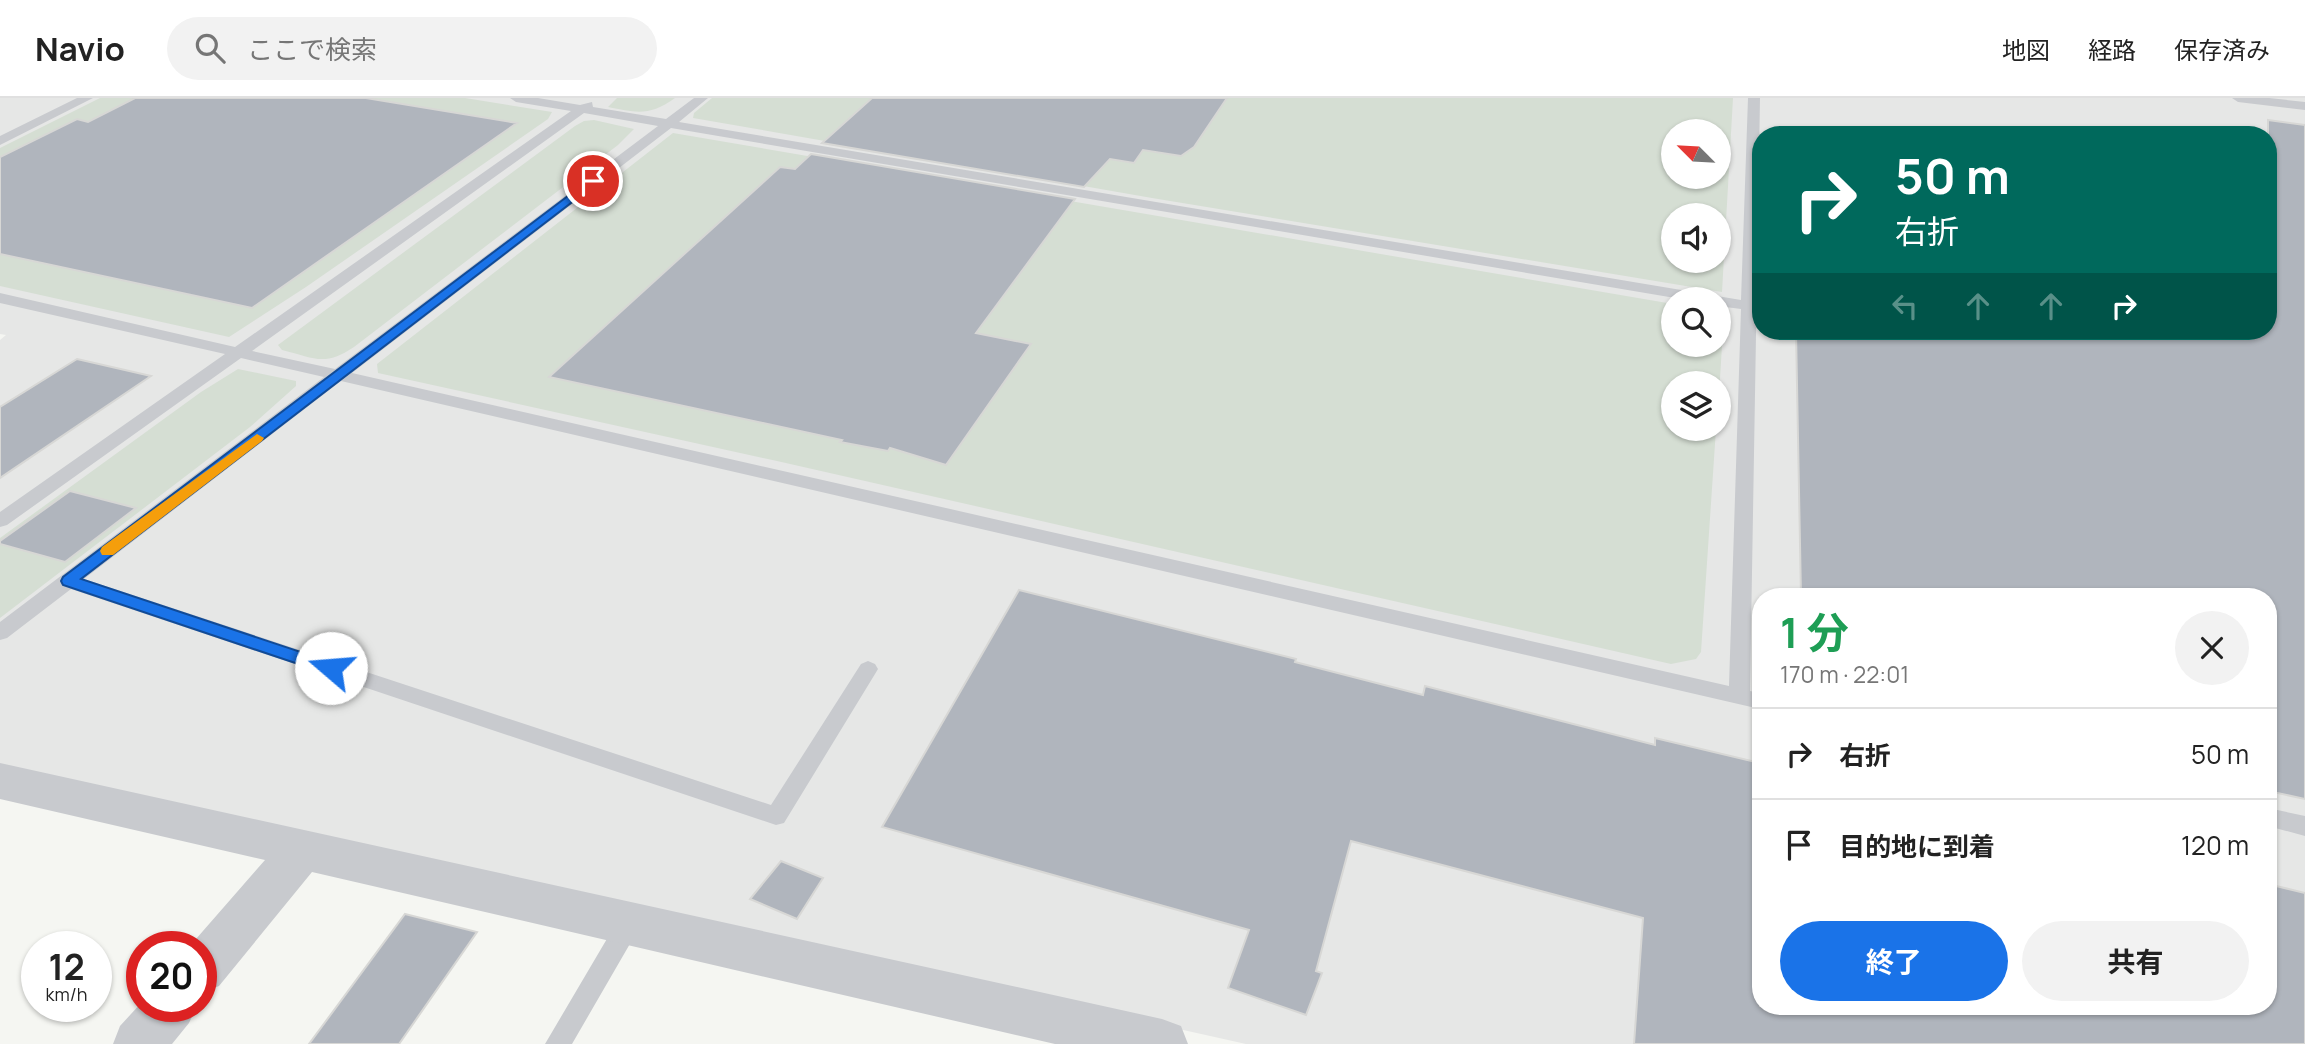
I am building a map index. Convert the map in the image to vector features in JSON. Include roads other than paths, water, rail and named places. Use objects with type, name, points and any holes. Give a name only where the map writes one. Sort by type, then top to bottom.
[{"type":"street","points":[[0,781],[630,923],[1091,1036],[1162,1044]]},
{"type":"street","points":[[217,951],[303,849]]},
{"type":"street","points":[[139,1044],[158,1022]]},
{"type":"lane","points":[[0,141],[87,98]]},
{"type":"lane","points":[[516,98],[1661,291]]},
{"type":"lane","points":[[0,521],[597,98]]},
{"type":"lane","points":[[0,633],[702,98]]},
{"type":"lane","points":[[1753,126],[1754,98]]},
{"type":"lane","points":[[2238,98],[2305,106]]},
{"type":"lane","points":[[1739,696],[1752,181]]},
{"type":"lane","points":[[0,298],[1752,699]]},
{"type":"lane","points":[[1731,303],[1749,306]]},
{"type":"lane","points":[[69,581],[776,816],[868,669]]},
{"type":"lane","points":[[2277,819],[2305,826]]},
{"type":"lane","points":[[558,1044],[630,923]]}]
